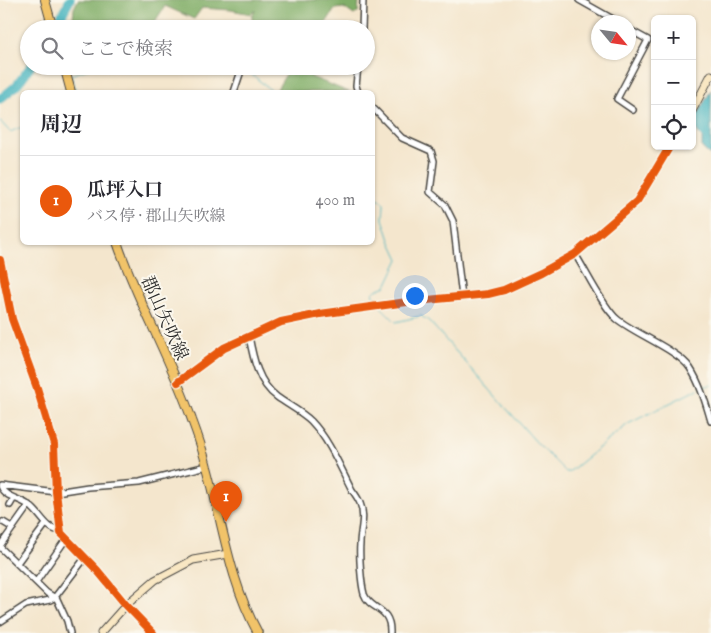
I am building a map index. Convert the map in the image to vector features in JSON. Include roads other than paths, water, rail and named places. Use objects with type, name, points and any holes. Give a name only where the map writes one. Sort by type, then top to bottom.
[{"type":"main road","points":[[45,0],[51,20]]},
{"type":"main road","points":[[66,75],[70,90]]},
{"type":"main road","name":"郡山矢吹線","points":[[118,245],[144,311],[178,382],[207,466],[236,585],[243,605],[258,633]]},
{"type":"street","points":[[362,20],[363,0]]},
{"type":"street","points":[[579,0],[606,15]]},
{"type":"street","points":[[633,110],[618,99],[648,40],[636,33]]},
{"type":"street","points":[[235,90],[240,75]]},
{"type":"street","points":[[357,75],[357,90]]},
{"type":"street","points":[[695,105],[711,75]]},
{"type":"street","points":[[375,110],[402,138],[428,150],[432,154],[434,161],[430,192],[445,205],[453,221],[462,297]]},
{"type":"street","points":[[178,382],[212,354],[238,340],[281,322],[302,317],[504,290],[541,273],[576,254],[636,201],[668,150]]},
{"type":"street","points":[[576,254],[616,318],[676,355],[690,366],[711,421]]},
{"type":"street","points":[[0,260],[12,320],[22,343],[50,430],[55,463],[60,531],[153,633]]},
{"type":"street","points":[[249,336],[258,374],[263,383],[272,393],[309,419],[317,428],[330,446],[360,502],[363,517],[359,551],[364,593],[370,601],[386,614],[390,633]]},
{"type":"street","points":[[0,486],[56,492],[88,487],[139,483],[207,466]]},
{"type":"street","points":[[0,486],[4,493],[30,505],[46,524],[56,531],[60,531]]},
{"type":"street","points":[[10,506],[14,498]]},
{"type":"street","points":[[30,505],[0,546],[36,582],[55,597],[70,633]]},
{"type":"street","points":[[4,522],[13,528]]},
{"type":"street","points":[[17,563],[46,524]]},
{"type":"street","points":[[36,582],[66,539]]},
{"type":"street","points":[[101,633],[126,605],[156,580],[186,563],[228,554]]},
{"type":"street","points":[[0,622],[26,605],[50,600],[55,597],[85,558]]},
{"type":"water","points":[[711,90],[711,156],[702,148],[702,138],[696,130],[696,117]]},
{"type":"waterway","points":[[59,20],[70,0]]},
{"type":"waterway","points":[[0,99],[16,86],[24,75]]},
{"type":"waterway","points":[[71,75],[75,90]]},
{"type":"waterway","points":[[252,75],[271,90]]},
{"type":"waterway","points":[[0,121],[10,132],[20,128]]},
{"type":"waterway","points":[[375,197],[384,204],[383,219],[399,259],[386,286],[372,294],[379,304]]},
{"type":"waterway","points":[[381,307],[396,322],[421,316],[429,321],[537,443],[566,472],[569,472],[628,424],[698,389]]},
{"type":"waterway","points":[[702,387],[711,385]]},
{"type":"place","name":"瓜坪入口","points":[[226,522]]}]
